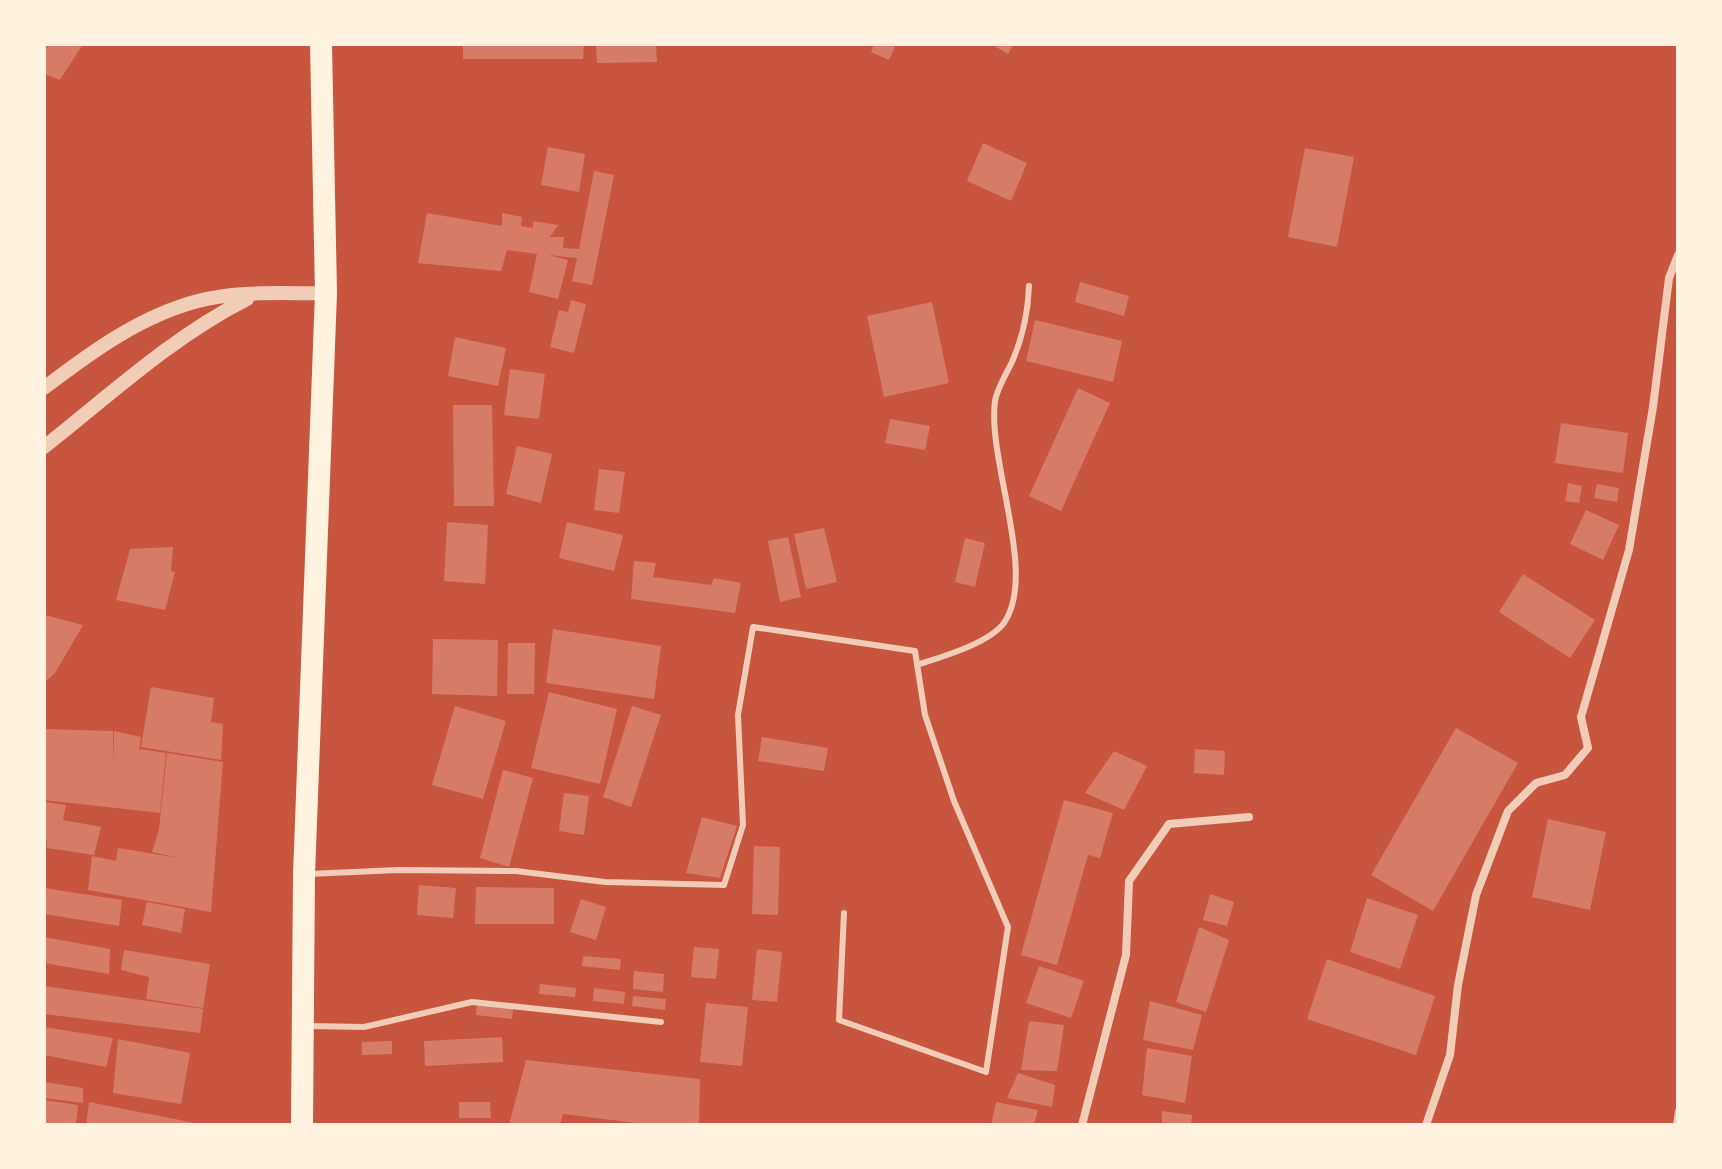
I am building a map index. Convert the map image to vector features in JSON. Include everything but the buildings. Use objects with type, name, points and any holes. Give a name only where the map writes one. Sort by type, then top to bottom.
[{"type":"highway","points":[[302,1125],[304,875],[326,293],[321,44]]},
{"type":"street","points":[[1426,1125],[1450,1055],[1458,985],[1476,895],[1508,811],[1536,783],[1565,775],[1588,748],[1581,717],[1629,550],[1653,407],[1669,278],[1678,255]]},
{"type":"street","points":[[44,388],[86,356],[148,319],[199,300],[326,293]]},
{"type":"street","points":[[44,447],[161,352],[206,320],[255,295]]},
{"type":"street","points":[[1082,1125],[1126,955],[1129,881],[1169,824],[1249,817]]},
{"type":"lane","points":[[917,665],[965,649],[1003,624],[1017,586],[1013,541],[1000,479],[995,400],[1028,313],[1029,286]]},
{"type":"lane","points":[[304,875],[398,870],[516,871],[605,882],[724,885],[743,825],[738,715],[753,627],[915,651],[925,715],[954,801],[1008,927],[986,1072],[839,1020],[844,913]]},
{"type":"lane","points":[[305,1026],[364,1027],[472,1002],[661,1022]]},
{"type":"lane","points":[[1676,1125],[1678,1111]]}]
